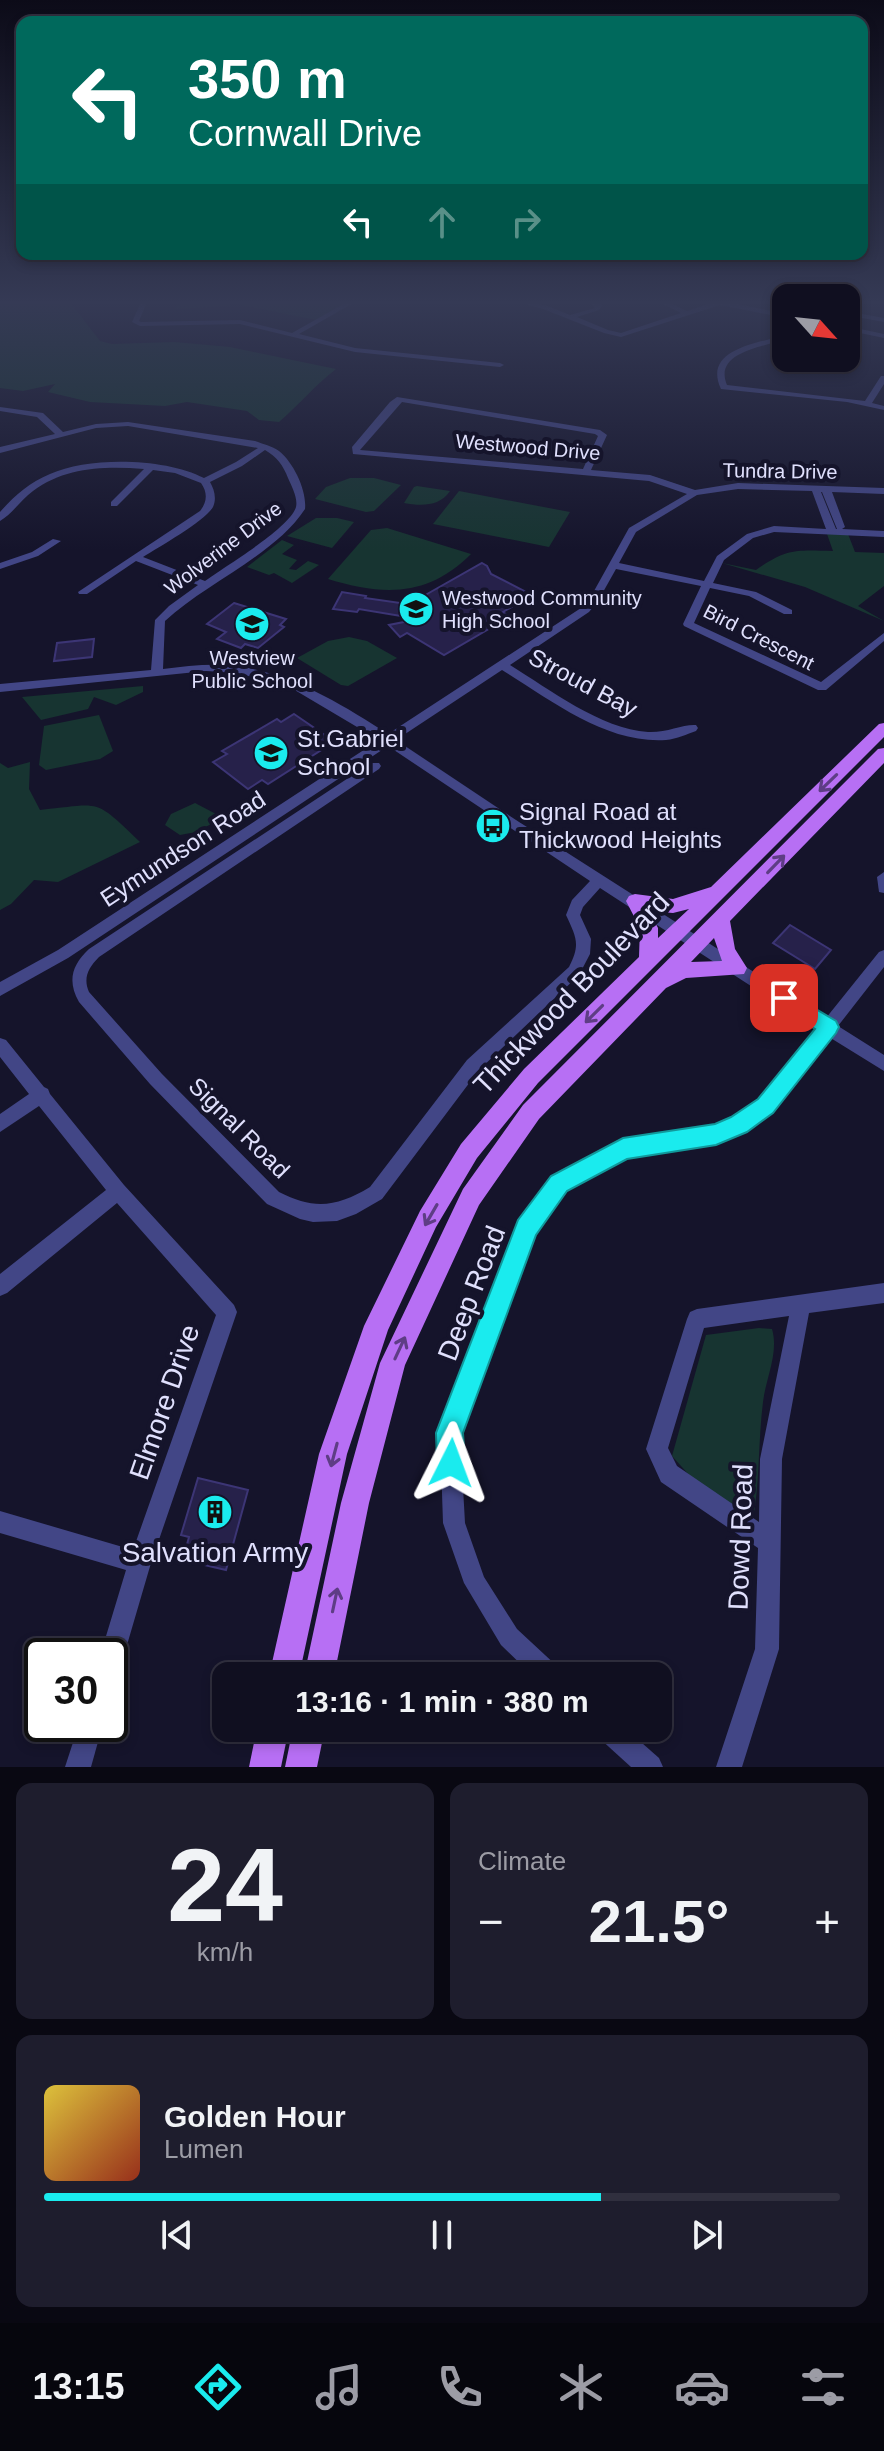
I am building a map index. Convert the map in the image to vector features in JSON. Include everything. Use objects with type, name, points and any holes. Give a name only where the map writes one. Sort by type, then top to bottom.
[{"type":"main road","name":"Thickwood Boulevard","points":[[287,1662],[333,1454],[377,1326],[428,1219],[469,1151],[531,1076],[884,728]]},
{"type":"main road","points":[[322,1662],[355,1503],[393,1363],[471,1197],[531,1112],[884,753]]},
{"type":"main road","points":[[635,901],[660,907],[681,906],[726,884]]},
{"type":"main road","points":[[635,901],[649,928],[649,959]]},
{"type":"main road","points":[[655,987],[683,970],[737,968],[726,950],[721,920]]},
{"type":"main road","points":[[265,1767],[270,1742]]},
{"type":"main road","points":[[301,1767],[306,1742]]},
{"type":"street","points":[[722,384],[884,408]]},
{"type":"street","points":[[867,404],[880,384]]},
{"type":"street","name":"Westwood Drive","points":[[587,470],[603,435],[597,432],[400,399],[355,449],[356,452],[587,470],[660,479],[694,493]]},
{"type":"street","points":[[0,409],[45,417],[60,434]]},
{"type":"street","points":[[0,450],[60,434],[128,424],[264,447]]},
{"type":"street","points":[[204,481],[239,464],[264,447]]},
{"type":"street","name":"Wolverine Drive","points":[[157,672],[160,620],[204,584],[278,533],[300,512],[301,498],[287,463],[280,455],[264,447]]},
{"type":"street","points":[[0,518],[37,483],[66,470],[116,463],[182,473],[204,481],[210,504],[203,513],[83,592]]},
{"type":"street","points":[[114,504],[150,468]]},
{"type":"street","name":"Tundra Drive","points":[[388,740],[585,610],[632,530],[694,493],[738,486],[884,491]]},
{"type":"street","points":[[821,489],[837,531]]},
{"type":"street","name":"Bird Crescent","points":[[884,534],[774,529],[750,536],[720,558],[688,624],[816,686],[827,686],[884,636]]},
{"type":"street","points":[[0,566],[35,554],[56,541]]},
{"type":"street","points":[[136,558],[204,584]]},
{"type":"street","name":"Bird Crescent","points":[[615,562],[707,583]]},
{"type":"street","points":[[707,583],[752,594],[788,612]]},
{"type":"street","name":"Stroud Bay","points":[[502,665],[608,725],[637,736],[679,735],[692,728]]},
{"type":"street","points":[[0,688],[206,668],[238,670],[297,686],[388,740],[884,1064]]},
{"type":"street","name":"Eymundson Road","points":[[0,990],[324,791],[388,740]]},
{"type":"street","name":"Signal Road","points":[[375,766],[324,791],[94,953],[82,967],[77,983],[84,997],[156,1079],[273,1198],[294,1210],[317,1215],[337,1213],[355,1207],[376,1193],[473,1065],[574,971],[583,954],[584,939],[573,915],[577,904],[600,879]]},
{"type":"street","points":[[884,877],[884,888]]},
{"type":"street","name":"Deep Road","points":[[536,1662],[509,1637],[475,1583],[454,1523],[450,1433],[527,1228],[559,1183],[623,1149],[716,1135],[765,1106],[884,956]]},
{"type":"street","name":"Elmore Drive","points":[[0,1045],[118,1191],[227,1312],[117,1638]]},
{"type":"street","points":[[0,1124],[42,1094]]},
{"type":"street","points":[[0,1286],[118,1191]]},
{"type":"street","points":[[769,1542],[669,1474],[657,1449],[697,1319],[884,1293]]},
{"type":"street","name":"Dowd Road","points":[[729,1767],[767,1649],[771,1459],[801,1306]]},
{"type":"street","points":[[0,1522],[140,1563]]},
{"type":"street","points":[[78,1767],[86,1742]]},
{"type":"street","points":[[622,1742],[650,1767]]},
{"type":"green space","points":[[0,384],[53,384],[23,391],[0,388]]},
{"type":"green space","points":[[55,384],[318,384],[279,422],[259,420],[247,411],[187,402],[165,406],[90,402],[48,392]]},
{"type":"green space","points":[[350,478],[374,478],[401,485],[374,511],[366,512],[315,499],[326,487]]},
{"type":"green space","points":[[414,487],[450,491],[435,503],[404,503]]},
{"type":"green space","points":[[459,491],[570,512],[549,547],[433,524]]},
{"type":"green space","points":[[316,518],[354,522],[332,548],[287,536]]},
{"type":"green space","points":[[387,528],[471,554],[438,578],[404,589],[368,588],[328,579],[371,530]]},
{"type":"green space","points":[[827,534],[848,534],[855,552],[884,553],[884,586],[858,606],[884,621],[805,587],[722,563],[756,570],[792,552],[833,551]]},
{"type":"green space","points":[[282,540],[294,545],[282,554],[297,560],[289,569],[296,570],[308,561],[319,565],[292,583],[274,573],[269,575],[247,567]]},
{"type":"green space","points":[[349,637],[367,641],[397,658],[348,686],[341,685],[297,658],[328,641]]},
{"type":"green space","points":[[143,686],[143,692],[116,705],[94,697],[88,709],[41,720],[22,697]]},
{"type":"green space","points":[[99,715],[113,751],[100,759],[46,770],[39,765],[44,726]]},
{"type":"green space","points":[[30,762],[29,789],[40,810],[96,807],[113,817],[140,842],[58,882],[34,880],[11,904],[0,910],[0,763],[8,768]]},
{"type":"green space","points":[[195,803],[216,814],[215,822],[196,832],[180,835],[165,825],[171,814]]},
{"type":"green space","points":[[772,1329],[774,1347],[763,1402],[753,1520],[690,1476],[672,1456],[706,1335]]},
{"type":"building","name":"Westwood Community High School","points":[[482,563],[491,574],[532,595],[503,612],[507,615],[502,618],[504,620],[444,655],[407,633],[400,637],[389,625],[419,619],[359,609],[357,612],[333,609],[342,592],[400,603],[406,599],[413,602]]},
{"type":"building","points":[[234,603],[286,619],[280,625],[284,627],[258,648],[245,644],[241,648],[217,639],[226,632],[207,624]]},
{"type":"building","points":[[94,639],[92,657],[54,661],[57,643]]},
{"type":"building","name":"St.Gabriel School","points":[[294,714],[329,738],[317,745],[323,749],[268,784],[262,780],[248,789],[213,762],[227,754],[222,751],[277,719],[281,722]]},
{"type":"building","points":[[790,925],[831,950],[815,969],[773,943]]},
{"type":"building","name":"Salvation Army","points":[[198,1478],[248,1490],[226,1570],[183,1560],[189,1537],[181,1535]]},
{"type":"place","name":"Westwood Community High School","points":[[416,609]]},
{"type":"place","name":"Westview Public School","points":[[252,624]]},
{"type":"place","name":"St.Gabriel School","points":[[271,753]]},
{"type":"place","name":"Signal Road at Thickwood Heights","points":[[493,826]]},
{"type":"place","name":"Salvation Army","points":[[215,1512]]},
{"type":"route","points":[[451,1463],[450,1433],[527,1228],[559,1183],[623,1149],[716,1135],[765,1106],[829,1027],[784,998]]}]
